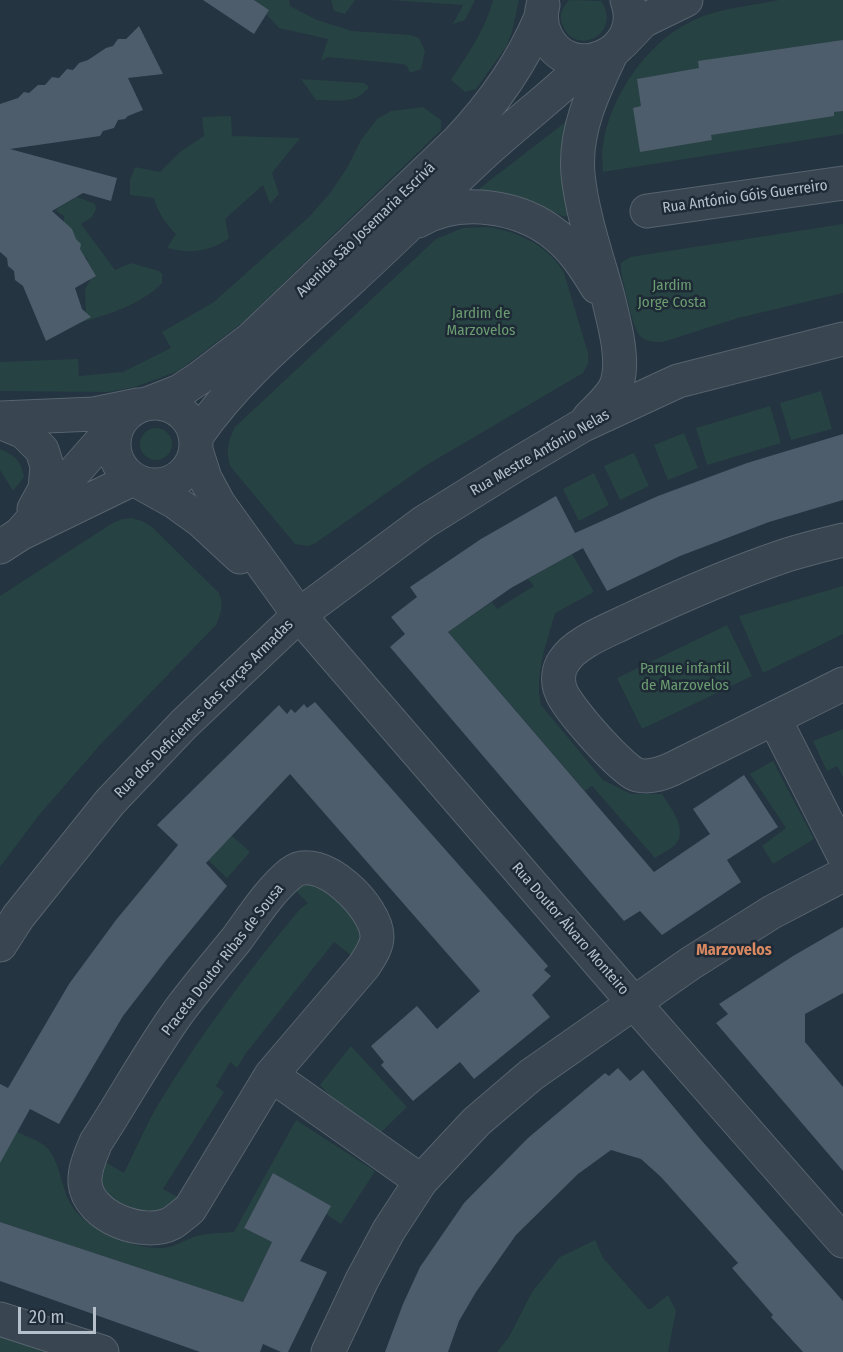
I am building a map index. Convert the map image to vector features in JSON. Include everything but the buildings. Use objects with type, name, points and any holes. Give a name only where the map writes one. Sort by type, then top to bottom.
[{"type":"street","points":[[583,425],[617,384],[619,343],[578,173],[578,149],[591,97],[608,52],[630,19],[627,0]]},
{"type":"street","name":"Avenida São Josemaria Escrivá","points":[[196,444],[217,407],[250,373],[483,154],[643,21],[686,0]]},
{"type":"street","points":[[543,9],[543,29],[555,50],[566,57],[577,60],[608,52]]},
{"type":"street","name":"Avenida São Josemaria Escrivá","points":[[10,541],[96,447],[138,409],[180,391],[201,378],[251,339],[457,142],[481,117],[511,76],[530,44],[543,9]]},
{"type":"street","name":"Rua António Góis Guerreiro","points":[[647,211],[843,183]]},
{"type":"street","points":[[406,228],[425,217],[461,207],[481,207],[524,217],[540,224],[568,246],[611,309]]},
{"type":"street","name":"Rua Mestre António Nelas","points":[[299,615],[424,522],[583,425],[665,387],[843,339]]},
{"type":"street","points":[[619,343],[636,363],[656,377],[665,387]]},
{"type":"street","points":[[618,376],[624,383],[637,389],[665,387]]},
{"type":"street","points":[[1,421],[94,414],[138,409],[164,403],[176,407],[186,415],[193,426],[196,444],[193,462],[177,479],[165,484],[153,485],[133,478],[118,463],[114,453],[116,429],[138,409]]},
{"type":"street","points":[[1,421],[24,432],[42,450],[47,466],[45,489],[10,541]]},
{"type":"street","name":"Rua Doutor Álvaro Monteiro","points":[[1,421],[77,438],[107,454],[133,478],[175,502],[200,520],[299,615]]},
{"type":"street","name":"Rua Doutor Álvaro Monteiro","points":[[196,444],[205,478],[219,504],[299,615],[634,1003],[843,1240]]},
{"type":"street","points":[[10,541],[133,478]]},
{"type":"street","points":[[843,540],[782,556],[704,586],[646,612],[585,643],[563,661],[558,682],[561,693],[572,710],[624,767],[635,774],[660,774],[843,684]]},
{"type":"street","name":"Rua dos Deficientes das Forças Armadas","points":[[0,945],[18,917],[110,802],[184,724],[299,615]]},
{"type":"street","points":[[774,718],[843,854]]},
{"type":"street","name":"Praceta Doutor Ribas de Sousa","points":[[313,867],[333,874],[358,899],[372,918],[377,937],[371,955],[364,966],[271,1075],[190,1209],[171,1224],[147,1228],[122,1224],[103,1212],[91,1200],[85,1183],[88,1163],[96,1142],[179,1012],[268,897],[292,871],[313,867]]},
{"type":"street","points":[[328,1352],[389,1230],[421,1181],[476,1122],[531,1075],[726,940],[843,874]]},
{"type":"street","points":[[271,1075],[421,1181]]},
{"type":"street","points":[[0,1319],[102,1352]]},
{"type":"green space","points":[[254,0],[289,0],[290,6],[317,20],[352,31],[410,35],[419,38],[425,51],[421,69],[410,73],[407,66],[403,64],[327,57],[321,61],[328,39],[279,28],[266,14],[269,10]]},
{"type":"green space","points":[[331,0],[355,0],[345,14],[334,11]]},
{"type":"green space","points":[[390,0],[475,0],[465,20],[453,24],[463,5]]},
{"type":"green space","points":[[493,0],[519,0],[512,32],[506,47],[476,89],[465,92],[451,80],[481,31]]},
{"type":"green space","points":[[569,0],[601,1],[606,13],[606,23],[602,32],[595,38],[578,40],[569,35],[563,26],[561,15]]},
{"type":"green space","points":[[779,0],[843,0],[843,134],[603,172],[602,148],[614,108],[633,73],[659,43],[674,31],[700,17],[723,10]]},
{"type":"green space","points":[[301,79],[364,83],[369,87],[364,93],[352,99],[316,100]]},
{"type":"green space","points":[[423,107],[441,120],[441,130],[242,323],[178,371],[135,387],[108,392],[0,391],[0,362],[78,359],[79,376],[123,372],[171,348],[162,332],[214,302],[310,216],[331,192],[347,168],[361,140],[377,119],[391,111]]},
{"type":"green space","points":[[231,116],[232,136],[300,138],[272,173],[279,194],[270,204],[263,185],[225,219],[229,238],[222,243],[207,249],[191,251],[167,248],[176,234],[162,218],[154,198],[130,195],[130,180],[135,167],[160,172],[180,152],[204,136],[202,117]]},
{"type":"green space","points":[[567,121],[568,215],[565,217],[530,202],[480,191],[480,188]]},
{"type":"green space","points":[[77,197],[95,204],[96,209],[92,217],[81,224],[115,270],[131,263],[159,271],[162,274],[162,283],[145,297],[114,312],[82,322],[86,315],[85,289],[94,274],[88,266],[87,258],[79,253],[80,245],[64,226],[64,216],[56,211]]},
{"type":"green space","name":"Jardim Jorge Costa","points":[[843,224],[843,293],[738,318],[663,342],[645,339],[637,331],[621,271],[621,263],[630,257]]},
{"type":"green space","name":"Jardim de Marzovelos","points":[[487,227],[510,232],[532,241],[558,263],[564,273],[588,353],[588,364],[583,373],[425,466],[314,544],[308,546],[295,544],[230,466],[228,446],[235,427],[436,239],[463,228]]},
{"type":"green space","points":[[821,391],[832,429],[791,440],[780,403]]},
{"type":"green space","points":[[770,406],[781,443],[707,465],[696,428]]},
{"type":"green space","points":[[156,428],[167,433],[172,444],[167,455],[156,460],[145,455],[140,444],[145,433]]},
{"type":"green space","points":[[684,433],[698,468],[668,480],[654,445]]},
{"type":"green space","points":[[0,449],[16,459],[23,471],[24,477],[13,491],[0,470]]},
{"type":"green space","points":[[634,453],[649,486],[620,500],[604,466]]},
{"type":"green space","points":[[594,473],[609,505],[579,521],[563,489]]},
{"type":"green space","points":[[131,518],[152,527],[219,593],[222,605],[218,621],[100,745],[39,815],[0,867],[0,596],[111,524]]},
{"type":"green space","points":[[572,554],[594,592],[555,613],[540,670],[541,705],[603,780],[631,794],[662,794],[677,819],[680,833],[675,845],[655,858],[592,786],[585,791],[448,632],[492,602],[497,609],[534,586],[528,579]]},
{"type":"green space","points":[[843,586],[843,634],[763,673],[739,616]]},
{"type":"green space","name":"Parque infantil de Marzovelos","points":[[727,625],[752,676],[642,729],[617,678]]},
{"type":"green space","points":[[843,729],[843,777],[837,766],[827,771],[813,741]]},
{"type":"green space","points":[[773,761],[814,839],[773,864],[762,846],[786,828],[750,774]]},
{"type":"green space","points":[[231,835],[250,852],[227,878],[208,860]]},
{"type":"green space","points":[[309,883],[337,897],[350,908],[360,923],[362,944],[351,955],[334,942],[246,1053],[237,1068],[230,1062],[216,1086],[224,1092],[163,1189],[181,1199],[160,1211],[126,1212],[102,1189],[97,1173],[105,1162],[124,1173],[154,1111],[191,1052],[262,956],[300,909],[308,903],[294,889]]},
{"type":"green space","points":[[351,1046],[407,1107],[372,1141],[320,1085]]},
{"type":"green space","points":[[296,1120],[375,1171],[341,1224],[326,1214],[330,1206],[273,1173],[244,1228],[272,1242],[243,1302],[0,1222],[0,1162],[17,1132],[49,1150],[56,1162],[69,1201],[76,1211],[86,1221],[110,1236],[137,1245],[163,1248],[197,1236],[234,1232]]},
{"type":"green space","points":[[595,1240],[603,1258],[648,1309],[668,1295],[676,1311],[668,1352],[497,1352],[509,1337],[532,1292],[560,1257]]},
{"type":"green space","points":[[0,1337],[46,1352],[0,1352]]},
{"type":"district","name":"Marzovelos","points":[[734,951]]}]
